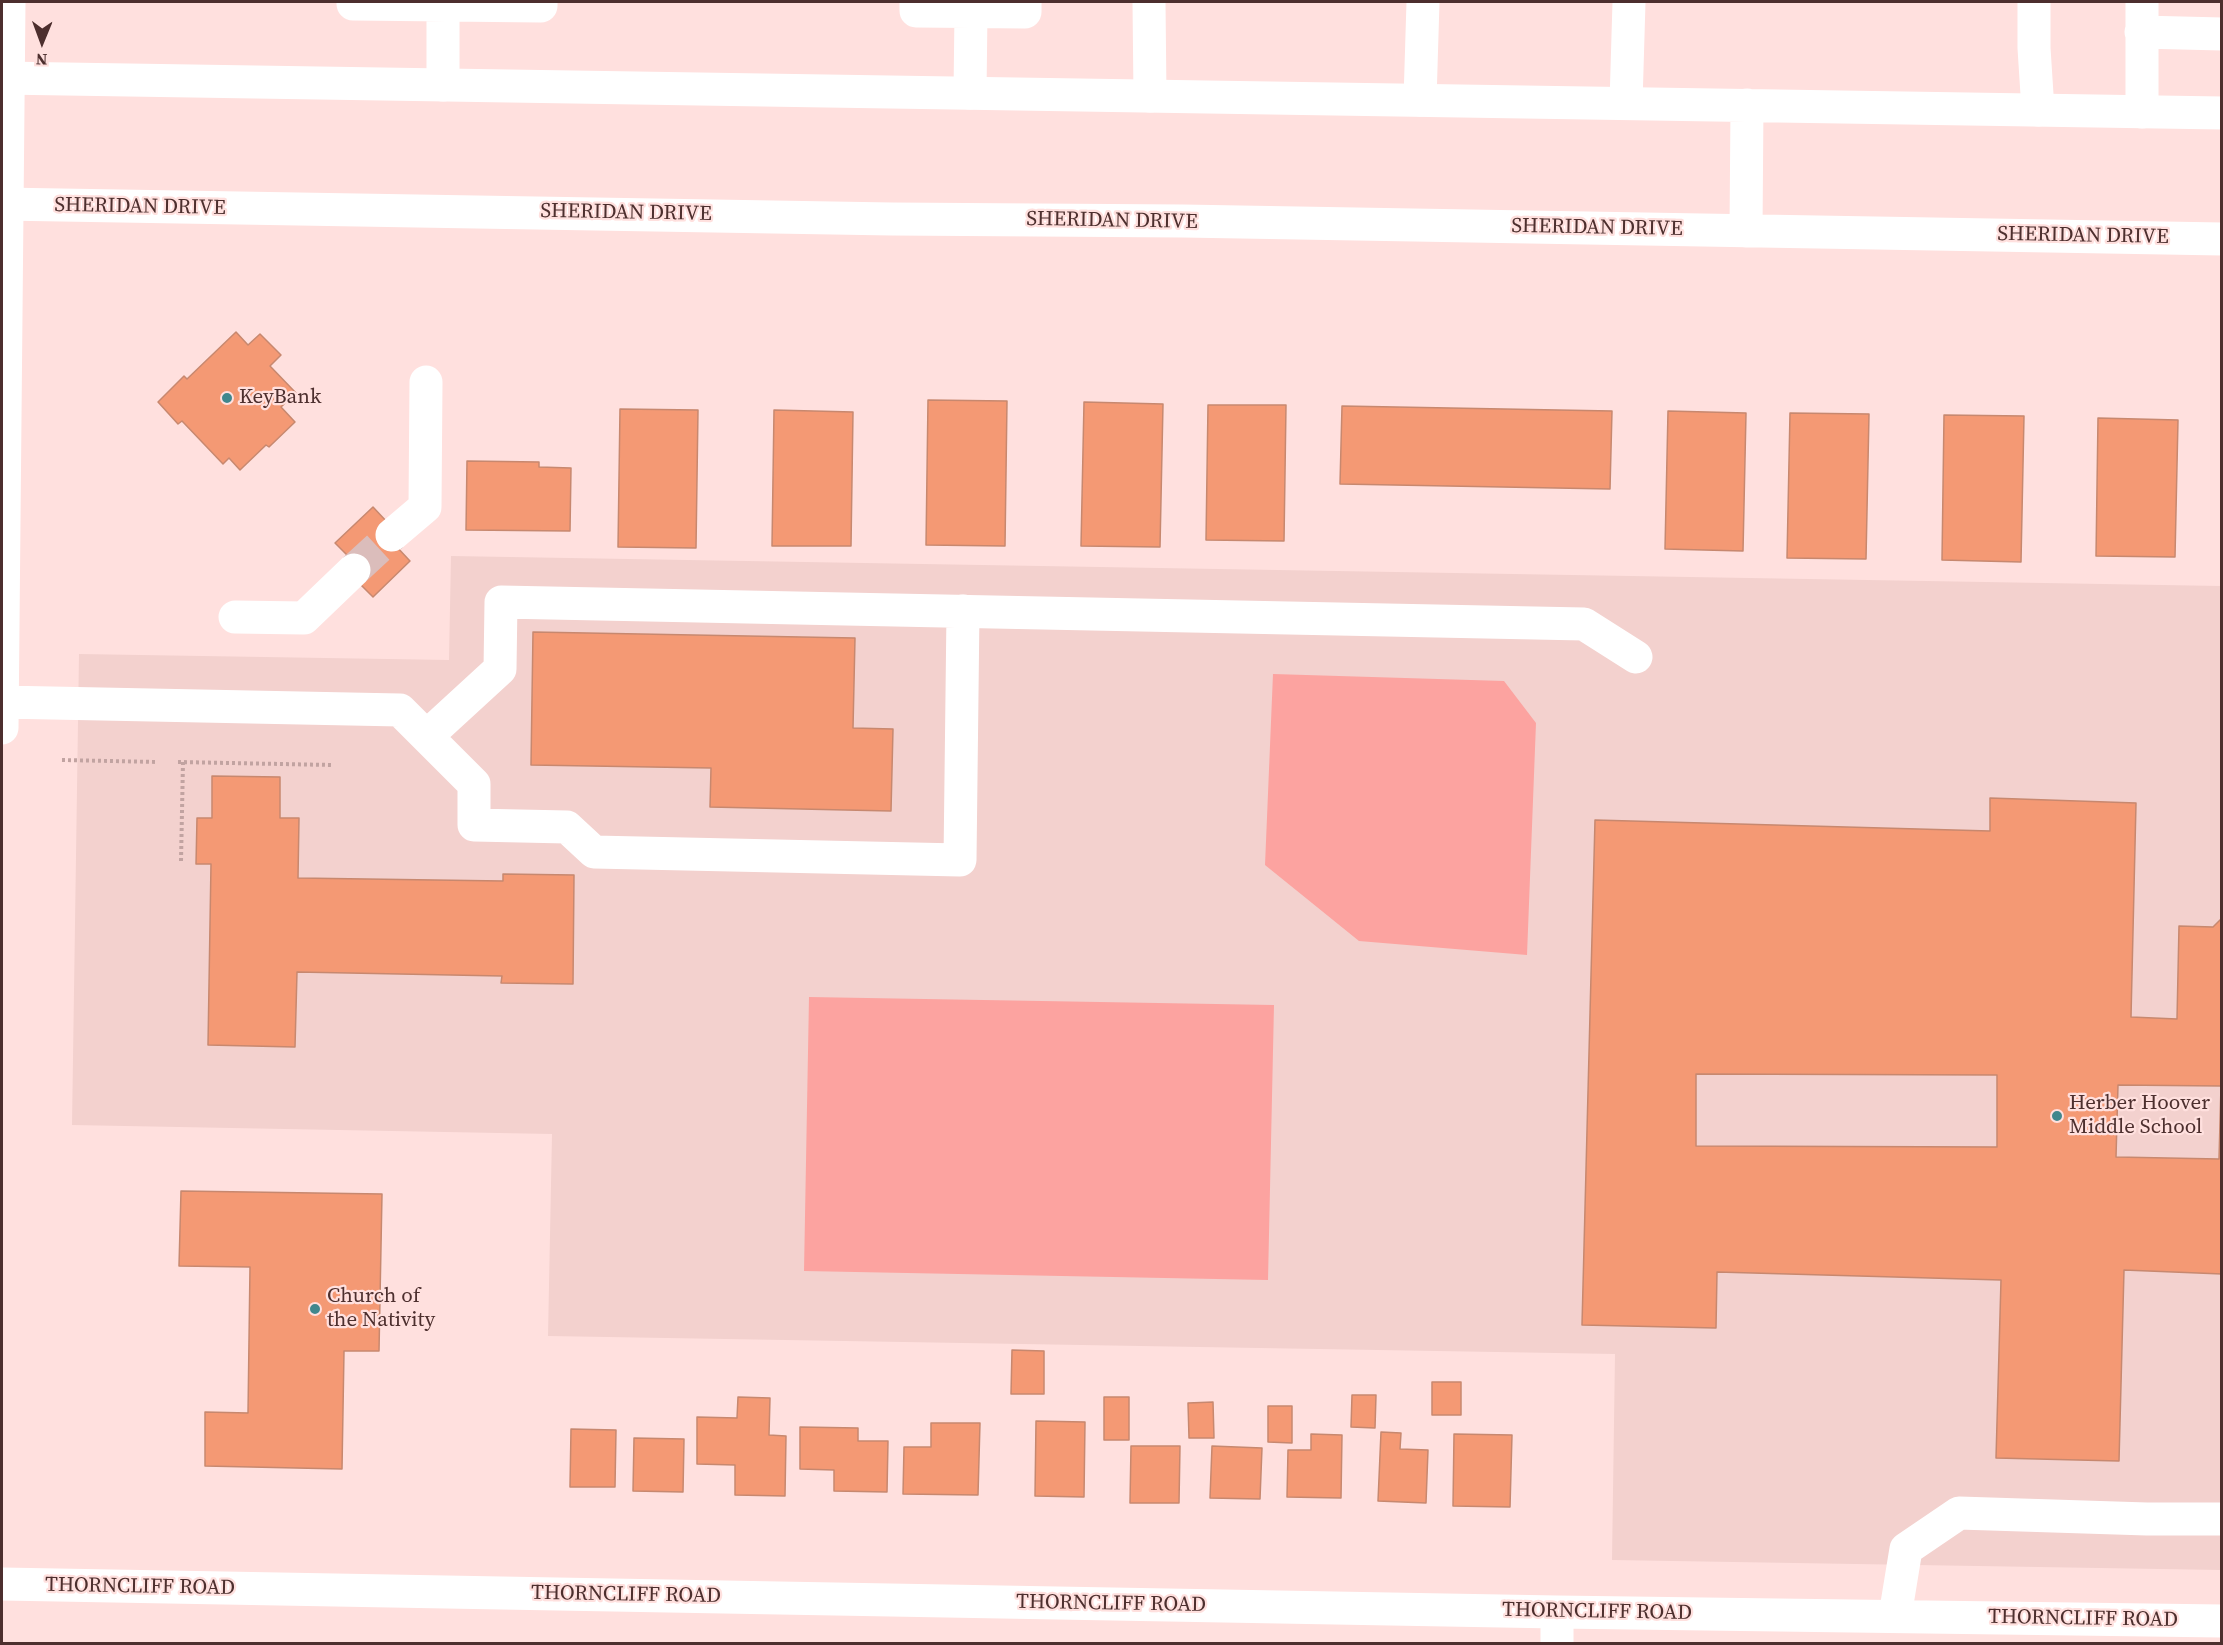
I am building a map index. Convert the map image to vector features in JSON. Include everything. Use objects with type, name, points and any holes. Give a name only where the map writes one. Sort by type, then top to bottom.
[{"type":"main road","points":[[2,728],[5,78],[9,2]]},
{"type":"main road","points":[[353,4],[443,3],[541,6],[541,2]]},
{"type":"main road","points":[[916,2],[916,11],[970,12],[1025,12],[1025,2]]},
{"type":"main road","points":[[1149,2],[1150,96]]},
{"type":"main road","points":[[1420,100],[1423,2]]},
{"type":"main road","points":[[1626,104],[1629,2]]},
{"type":"main road","points":[[2034,2],[2038,110]]},
{"type":"main road","points":[[443,3],[443,85]]},
{"type":"main road","points":[[970,12],[970,93]]},
{"type":"main road","points":[[2142,112],[2141,17],[2222,34]]},
{"type":"main road","points":[[5,78],[2222,113]]},
{"type":"main road","points":[[1746,231],[1747,105]]},
{"type":"main road","name":"SHERIDAN DRIVE","points":[[5,204],[2222,239]]},
{"type":"main road","points":[[392,535],[425,507],[426,382]]},
{"type":"main road","points":[[235,617],[304,618],[354,570]]},
{"type":"main road","points":[[427,736],[500,669],[501,602],[1584,624],[1636,657]]},
{"type":"main road","points":[[2,702],[400,710],[474,784],[474,825],[567,827],[594,852],[960,860],[963,611]]},
{"type":"main road","points":[[1895,1616],[1905,1549],[1959,1513],[2222,1519]]},
{"type":"main road","name":"THORNCLIFF ROAD","points":[[2,1584],[1557,1612],[2222,1621]]},
{"type":"main road","points":[[1557,1612],[1557,1644]]},
{"type":"path","points":[[62,760],[158,762]]},
{"type":"path","points":[[181,861],[180,762],[332,765]]},
{"type":"shaded area","points":[[451,556],[2221,586],[2221,1570],[1612,1560],[1615,1354],[548,1336],[552,1134],[72,1125],[79,654],[449,660]]},
{"type":"shaded area","points":[[1273,674],[1504,681],[1536,723],[1527,955],[1359,941],[1265,865]]},
{"type":"shaded area","points":[[809,997],[1274,1005],[1268,1280],[804,1271]]},
{"type":"building","name":"KeyBank","points":[[236,332],[248,345],[260,334],[281,355],[270,366],[296,393],[281,407],[295,422],[240,470],[229,458],[223,464],[182,421],[178,424],[158,402],[184,376],[187,379]]},
{"type":"building","points":[[928,400],[1007,401],[1005,546],[926,545]]},
{"type":"building","points":[[1084,402],[1163,404],[1160,547],[1081,546]]},
{"type":"building","points":[[1208,405],[1286,405],[1284,541],[1206,540]]},
{"type":"building","points":[[1342,406],[1612,411],[1610,489],[1340,484]]},
{"type":"building","points":[[620,409],[698,410],[696,548],[618,547]]},
{"type":"building","points":[[774,410],[853,412],[851,546],[772,546]]},
{"type":"building","points":[[1668,411],[1746,413],[1743,551],[1665,549]]},
{"type":"building","points":[[1790,413],[1869,414],[1866,559],[1787,558]]},
{"type":"building","points":[[1944,415],[2024,416],[2021,562],[1942,560]]},
{"type":"building","points":[[2098,418],[2178,420],[2175,557],[2096,556]]},
{"type":"building","points":[[467,461],[539,462],[539,467],[571,468],[570,531],[466,530]]},
{"type":"building","points":[[373,507],[388,523],[395,545],[410,561],[373,597],[358,582],[350,558],[335,543]]},
{"type":"building","points":[[533,632],[855,638],[853,728],[893,729],[891,811],[710,807],[711,768],[531,765]]},
{"type":"building","points":[[212,776],[280,777],[280,818],[299,818],[298,878],[503,881],[503,874],[574,875],[573,984],[501,983],[502,976],[297,972],[295,1047],[208,1045],[211,864],[196,864],[197,818],[212,818]]},
{"type":"building","name":"Herber Hoover Middle School","points":[[1990,798],[2136,803],[2131,1017],[2177,1019],[2179,926],[2213,927],[2222,918],[2222,1274],[2124,1270],[2119,1461],[1996,1458],[2001,1280],[1717,1272],[1716,1328],[1582,1325],[1595,820],[1990,831]],"holes":[[[1696,1074],[1997,1075],[1997,1147],[1696,1146]],[[2118,1085],[2221,1086],[2219,1159],[2116,1157]]]},
{"type":"building","name":"Church of the Nativity","points":[[181,1191],[382,1194],[379,1351],[344,1351],[342,1469],[205,1466],[205,1412],[248,1413],[250,1267],[179,1266]]},
{"type":"building","points":[[1012,1350],[1044,1351],[1044,1394],[1011,1394]]},
{"type":"building","points":[[1432,1382],[1461,1382],[1461,1415],[1432,1415]]},
{"type":"building","points":[[1352,1395],[1376,1395],[1375,1428],[1351,1427]]},
{"type":"building","points":[[738,1397],[770,1398],[769,1435],[786,1436],[785,1496],[735,1495],[735,1465],[697,1464],[697,1417],[737,1418]]},
{"type":"building","points":[[1104,1397],[1129,1397],[1129,1440],[1104,1440]]},
{"type":"building","points":[[1213,1402],[1214,1438],[1189,1438],[1188,1403]]},
{"type":"building","points":[[1268,1406],[1292,1406],[1292,1443],[1268,1442]]},
{"type":"building","points":[[1036,1421],[1085,1422],[1084,1497],[1035,1496]]},
{"type":"building","points":[[931,1423],[980,1423],[978,1495],[903,1494],[904,1447],[931,1447]]},
{"type":"building","points":[[800,1427],[858,1428],[858,1441],[888,1441],[887,1492],[834,1491],[834,1470],[800,1469]]},
{"type":"building","points":[[571,1429],[616,1430],[615,1487],[570,1487]]},
{"type":"building","points":[[1381,1432],[1401,1433],[1400,1449],[1428,1450],[1426,1503],[1378,1501]]},
{"type":"building","points":[[1311,1434],[1342,1435],[1341,1498],[1287,1497],[1288,1450],[1311,1450]]},
{"type":"building","points":[[1454,1434],[1512,1435],[1510,1507],[1453,1506]]},
{"type":"building","points":[[634,1438],[684,1439],[683,1492],[633,1491]]},
{"type":"building","points":[[1131,1446],[1180,1446],[1179,1503],[1130,1503]]},
{"type":"building","points":[[1212,1446],[1262,1448],[1260,1499],[1210,1498]]},
{"type":"tunnel","points":[[354,570],[392,535]]},
{"type":"place","name":"KeyBank","points":[[227,398]]},
{"type":"place","name":"Herber Hoover Middle School","points":[[2057,1116]]},
{"type":"place","name":"Church of the Nativity","points":[[315,1309]]}]
